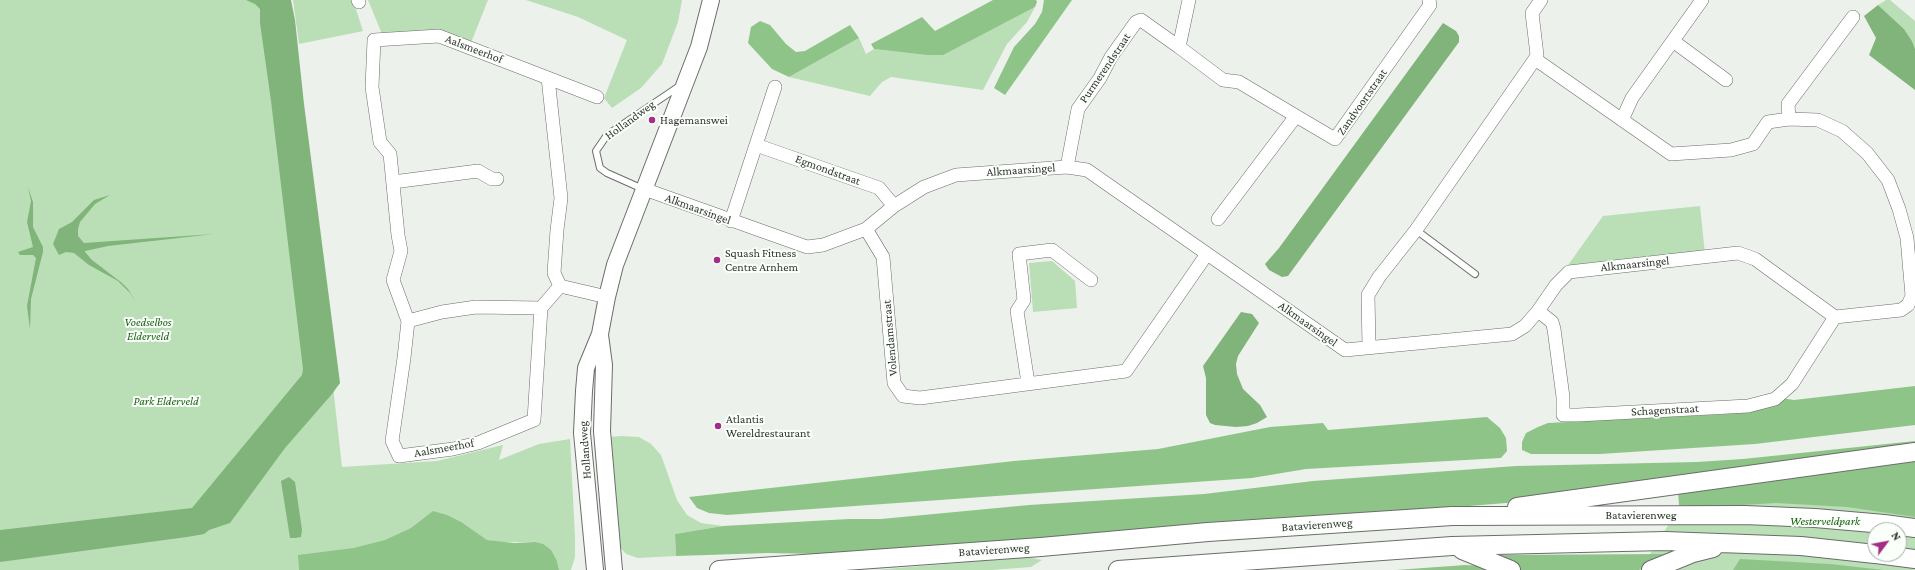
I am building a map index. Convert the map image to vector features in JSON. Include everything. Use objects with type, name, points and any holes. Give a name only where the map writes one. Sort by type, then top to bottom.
[{"type":"main road","points":[[1497,517],[1515,507],[1915,452]]},
{"type":"main road","name":"Batavierenweg","points":[[720,570],[1041,547],[1208,532],[1452,516],[1745,515],[1838,520],[1915,528]]},
{"type":"main road","points":[[1118,570],[1452,546],[1665,541],[1802,546],[1867,553]]},
{"type":"main road","points":[[1651,570],[1693,553],[1729,543]]},
{"type":"main road","points":[[1452,546],[1481,556],[1511,570]]},
{"type":"street","name":"Hollandweg","points":[[595,570],[582,434],[586,368],[600,334],[615,265],[698,47],[711,0]]},
{"type":"street","points":[[1179,47],[1189,0]]},
{"type":"street","name":"Zandvoortstraat","points":[[1296,116],[1335,139],[1430,5],[1429,0]]},
{"type":"street","points":[[1369,348],[1368,296],[1379,277],[1416,230],[1535,59],[1537,55],[1532,13],[1541,0]]},
{"type":"street","points":[[1622,120],[1632,98],[1702,0]]},
{"type":"street","points":[[1789,119],[1788,104],[1853,17]]},
{"type":"street","name":"Purmerendstraat","points":[[1067,166],[1078,109],[1100,78],[1111,57],[1136,22],[1141,20],[1223,80],[1239,82],[1296,116]]},
{"type":"street","name":"Aalsmeerhof","points":[[541,308],[534,420],[478,443],[453,450],[399,456],[392,441],[408,321],[394,280],[401,251],[390,154],[380,142],[372,87],[374,40],[439,36],[597,97]]},
{"type":"street","points":[[1673,41],[1726,80]]},
{"type":"street","points":[[1535,59],[1671,154],[1731,150],[1753,144],[1768,122],[1789,119],[1818,120],[1842,132],[1868,153],[1888,180],[1899,209],[1907,238],[1912,307],[1901,310],[1835,317]]},
{"type":"street","points":[[548,78],[562,198],[557,230],[554,272],[560,286]]},
{"type":"street","points":[[732,220],[775,87]]},
{"type":"street","points":[[1218,218],[1296,116]]},
{"type":"street","name":"Egmondstraat","points":[[756,145],[879,188],[894,206]]},
{"type":"street","name":"Alkmaarsingel","points":[[644,189],[807,247],[823,246],[866,229],[894,206],[924,187],[956,175],[1067,166],[1087,170],[1345,350],[1512,334],[1525,326],[1538,312],[1556,285],[1569,272],[1738,253],[1755,259],[1835,317]]},
{"type":"street","points":[[393,182],[478,171],[492,179],[497,179]]},
{"type":"street","name":"Volendamstraat","points":[[866,229],[883,257],[894,383],[903,396],[920,398],[1126,371],[1207,254]]},
{"type":"street","points":[[1028,383],[1017,311],[1024,300],[1019,254],[1052,250],[1091,280]]},
{"type":"street","points":[[560,286],[607,297]]},
{"type":"street","points":[[408,321],[442,312],[476,307],[541,308],[560,286]]},
{"type":"street","name":"Schagenstraat","points":[[1538,312],[1552,322],[1554,330],[1563,397],[1563,415],[1748,406],[1775,399],[1792,384],[1835,317]]},
{"type":"street","name":"Hollandweg","points":[[600,334],[604,365],[602,431],[614,570]]},
{"type":"lane","name":"Hollandweg","points":[[644,189],[607,173],[600,168],[596,151],[607,135],[685,82]]},
{"type":"lane","points":[[1416,230],[1475,274]]},
{"type":"green space","name":"Voedselbos Elderveld","points":[[0,0],[290,0],[342,467],[437,461],[503,445],[499,460],[539,444],[570,439],[575,537],[575,557],[571,570],[559,570],[557,561],[535,542],[497,542],[487,540],[477,534],[318,570],[0,570]]},
{"type":"green space","points":[[293,0],[353,0],[363,31],[299,44]]},
{"type":"green space","points":[[368,0],[488,0],[470,45],[382,34]]},
{"type":"green space","points":[[526,0],[682,0],[678,22],[662,64],[641,88],[612,108],[604,98],[627,40],[578,17]]},
{"type":"green space","points":[[1886,0],[1890,0],[1915,21],[1915,49],[1912,41],[1904,29],[1878,5]]},
{"type":"green space","points":[[1035,7],[1027,22],[1007,44],[983,90],[891,77],[882,82],[870,96],[789,77],[859,38],[866,54],[874,49],[926,55],[1000,25]]},
{"type":"green space","points":[[1700,206],[1705,254],[1566,268],[1603,216]]},
{"type":"green space","points":[[1052,261],[1075,281],[1077,308],[1033,312],[1029,263]]},
{"type":"green space","points":[[608,437],[639,437],[651,444],[661,455],[677,500],[687,515],[701,523],[723,526],[675,534],[676,556],[638,558],[626,554],[619,546]]},
{"type":"green space","name":"Westerveldpark","points":[[1915,466],[1915,570],[1640,570],[1691,489]]},
{"type":"green space","points":[[1028,557],[1042,560],[1031,567],[992,570],[875,570]]},
{"type":"shaded area","points":[[246,0],[291,0],[295,20],[304,104],[340,383],[285,448],[230,523],[209,530],[204,534],[187,537],[0,562],[0,530],[192,508],[302,375],[303,369],[271,101],[260,23],[260,9],[255,4]]},
{"type":"shaded area","points":[[993,0],[1036,0],[1037,2],[1035,7],[943,55],[926,55],[874,49],[871,44],[922,17],[935,31]]},
{"type":"shaded area","points":[[1044,0],[1072,0],[1005,95],[994,88],[1014,47],[1035,24],[1042,12]]},
{"type":"shaded area","points":[[1878,5],[1904,29],[1912,41],[1915,49],[1915,90],[1869,55],[1876,38],[1864,16]]},
{"type":"shaded area","points":[[760,21],[770,25],[786,44],[796,52],[805,51],[850,25],[859,38],[789,77],[772,69],[748,43],[751,27]]},
{"type":"shaded area","points":[[1443,23],[1456,31],[1459,36],[1459,42],[1288,276],[1282,277],[1269,270],[1265,264],[1279,248]]},
{"type":"shaded area","points":[[28,187],[33,202],[33,227],[43,247],[31,299],[30,329],[27,306],[36,258],[33,255],[20,255],[18,252],[33,247],[27,222],[31,201]]},
{"type":"shaded area","points":[[110,195],[95,204],[80,222],[78,236],[84,243],[214,234],[108,246],[85,251],[92,260],[128,289],[136,302],[130,293],[118,281],[89,265],[74,253],[66,252],[59,255],[53,244],[59,229],[72,222],[94,200]]},
{"type":"shaded area","points":[[1241,312],[1252,314],[1259,323],[1238,356],[1236,364],[1237,374],[1243,389],[1260,405],[1267,417],[1248,426],[1236,427],[1215,425],[1210,423],[1206,415],[1206,378],[1203,366]]},
{"type":"shaded area","points":[[1915,386],[1915,425],[1755,444],[1600,454],[1531,454],[1522,450],[1522,442],[1526,433],[1548,423],[1727,414],[1768,405],[1781,398],[1794,400]]},
{"type":"shaded area","points":[[1487,417],[1500,428],[1506,438],[1507,451],[1501,458],[1306,469],[1252,478],[727,515],[709,513],[697,508],[689,497],[1014,461],[1158,449],[1270,427],[1323,423],[1328,430]]},
{"type":"shaded area","points":[[1915,441],[1915,448],[1580,497],[865,555],[768,553],[676,556],[675,534],[723,526],[849,519],[881,519],[1029,505],[1204,494],[1313,481],[1516,466],[1697,462],[1743,459]]},
{"type":"shaded area","points":[[1915,459],[1915,517],[1847,507],[1776,503],[1707,507],[1679,505],[1678,491],[1740,485]]},
{"type":"shaded area","points":[[289,477],[295,482],[302,530],[301,537],[295,538],[290,538],[281,481]]},
{"type":"shaded area","points":[[433,511],[447,515],[461,522],[487,540],[514,543],[535,542],[543,544],[551,550],[557,561],[559,570],[299,570],[298,555],[354,548],[385,540],[411,528]]},
{"type":"shaded area","points":[[1668,554],[1639,570],[1520,570],[1503,559],[1491,555]]},
{"type":"shaded area","points":[[1740,559],[1830,564],[1884,570],[1733,570]]},
{"type":"shaded area","points":[[1465,565],[1487,566],[1500,570],[1396,570]]},
{"type":"place","name":"Hagemanswei","points":[[652,120]]},
{"type":"place","name":"Squash Fitness Centre Arnhem","points":[[717,260]]},
{"type":"place","name":"Atlantis Wereldrestaurant","points":[[718,426]]},
{"type":"park label","name":"Park Elderveld","points":[[166,401]]}]
